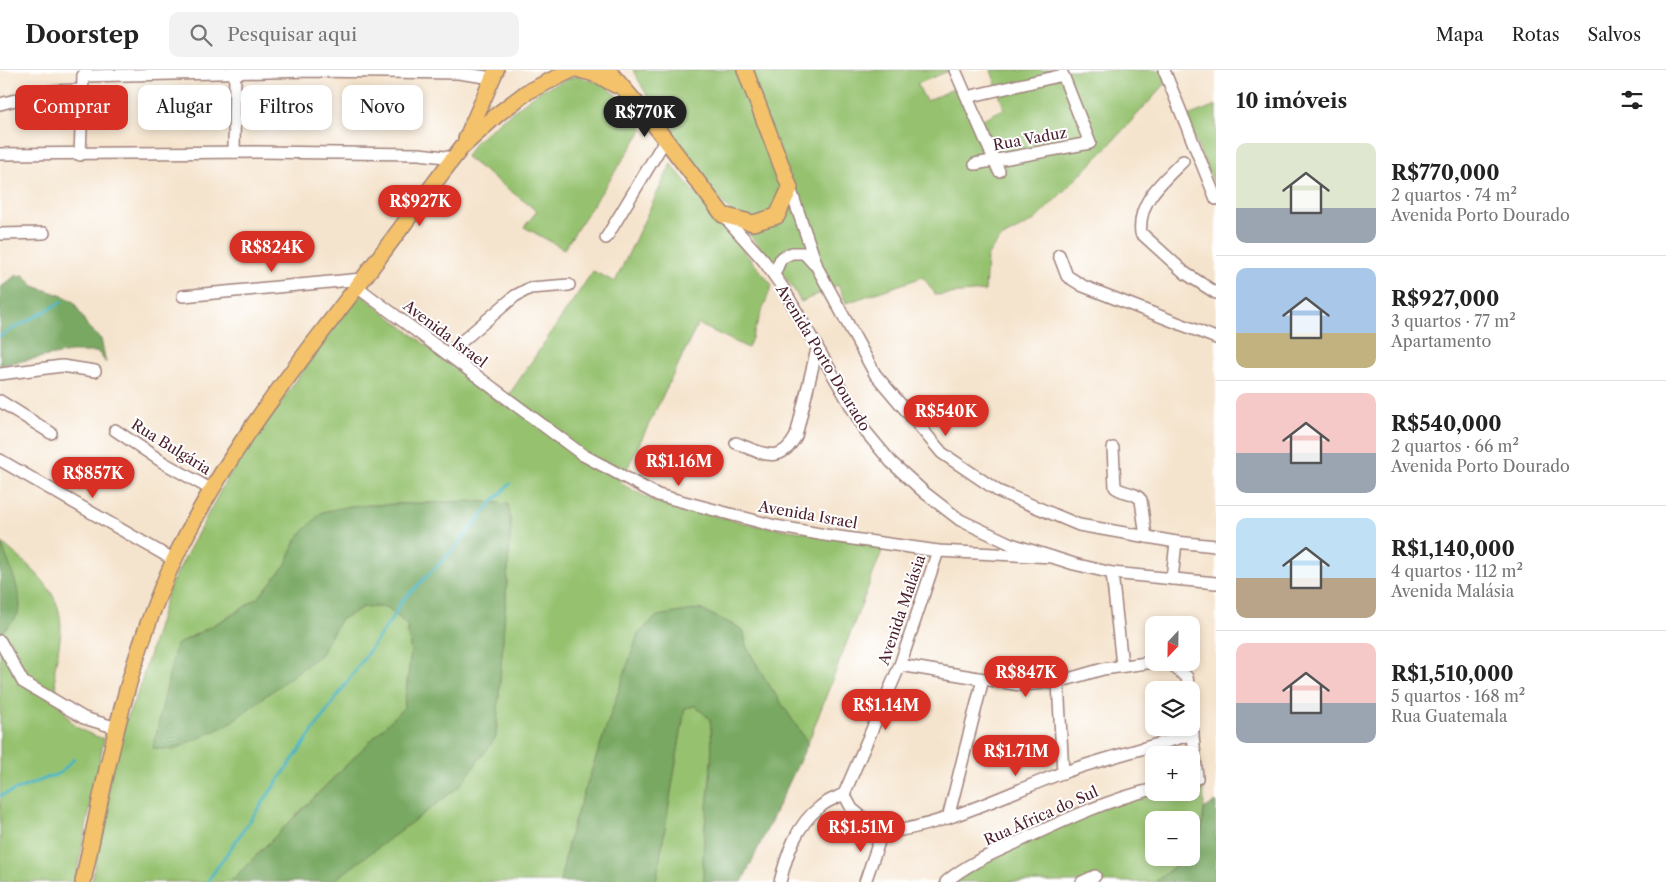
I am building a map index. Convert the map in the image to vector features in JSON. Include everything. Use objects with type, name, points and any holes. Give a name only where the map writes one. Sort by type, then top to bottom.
[{"type":"main road","points":[[83,882],[108,759],[143,635],[174,560],[198,511],[287,376],[360,283],[458,152],[498,114],[527,92],[572,70]]},
{"type":"main road","points":[[580,70],[598,75],[615,85],[649,118]]},
{"type":"main road","name":"Avenida Porto Dourado","points":[[608,70],[649,118],[723,216]]},
{"type":"main road","points":[[723,216],[753,223],[777,216],[790,188],[745,70]]},
{"type":"main road","points":[[458,152],[494,74]]},
{"type":"street","points":[[955,70],[999,172]]},
{"type":"street","points":[[1164,70],[1216,199]]},
{"type":"street","points":[[234,152],[235,71]]},
{"type":"street","points":[[84,73],[380,71],[494,74]]},
{"type":"street","name":"Rua Vaduz","points":[[967,97],[1063,75],[1090,143],[975,164]]},
{"type":"street","points":[[0,104],[15,100]]},
{"type":"street","points":[[80,154],[81,130]]},
{"type":"street","points":[[606,238],[665,140]]},
{"type":"street","points":[[0,154],[234,152],[419,154],[458,152]]},
{"type":"street","points":[[1183,162],[1153,190],[1140,224],[1141,233],[1185,273],[1216,294]]},
{"type":"street","points":[[790,188],[818,269],[875,374],[942,453],[998,491],[1078,525],[1176,542],[1216,546]]},
{"type":"street","name":"Avenida Porto Dourado","points":[[723,216],[764,260],[774,275],[866,432],[891,462],[925,493],[960,520],[995,537],[1052,557],[1112,573],[1216,583]]},
{"type":"street","points":[[0,234],[44,233]]},
{"type":"street","points":[[774,275],[782,258],[792,253],[804,253],[818,269]]},
{"type":"street","points":[[1058,255],[1068,276],[1083,286],[1216,338]]},
{"type":"street","points":[[183,296],[360,283]]},
{"type":"street","name":"Avenida Israel","points":[[360,283],[447,354],[584,455],[658,495],[775,526],[938,551],[1052,557]]},
{"type":"street","points":[[447,354],[515,296],[530,288],[569,285]]},
{"type":"street","points":[[736,443],[766,455],[779,455],[789,448],[796,436],[817,349]]},
{"type":"street","points":[[0,374],[62,366],[95,371]]},
{"type":"street","points":[[0,401],[52,434]]},
{"type":"street","name":"Rua Bulgária","points":[[115,430],[164,463],[212,490]]},
{"type":"street","points":[[1114,448],[1115,487],[1118,490],[1138,496],[1141,500],[1146,537]]},
{"type":"street","points":[[0,460],[140,543],[174,560]]},
{"type":"street","points":[[1172,579],[1176,542]]},
{"type":"street","name":"Avenida Malásia","points":[[844,794],[900,665],[938,551]]},
{"type":"street","points":[[1112,573],[1122,666]]},
{"type":"street","points":[[0,641],[23,682],[84,718],[117,728]]},
{"type":"street","points":[[900,665],[1020,685],[1058,682],[1122,666],[1145,663]]},
{"type":"street","points":[[1179,671],[1187,677],[1188,681]]},
{"type":"street","points":[[948,818],[983,679]]},
{"type":"street","points":[[1058,682],[1064,773]]},
{"type":"street","points":[[780,882],[788,848],[810,816],[821,806],[844,794],[852,809],[882,833],[904,830],[948,818],[1064,773],[1186,736]]},
{"type":"street","name":"Rua África do Sul","points":[[946,882],[976,861],[1074,816],[1123,796],[1145,791]]},
{"type":"street","points":[[865,882],[882,833]]},
{"type":"street","points":[[1082,882],[1095,876]]},
{"type":"green space","points":[[633,70],[951,70],[917,84],[926,101],[958,87],[978,121],[1004,109],[991,70],[1164,70],[1169,80],[1101,154],[1035,220],[1003,237],[994,246],[987,257],[985,291],[936,295],[923,277],[846,303],[838,285],[801,302],[791,285],[674,144]]},
{"type":"green space","points":[[576,76],[604,84],[629,107],[643,129],[564,249],[524,227],[537,211],[466,157],[474,143],[541,90]]},
{"type":"green space","points":[[1216,105],[1216,188],[1185,117]]},
{"type":"green space","points":[[671,164],[772,285],[748,348],[698,324],[620,483],[655,502],[758,526],[885,543],[808,743],[776,697],[746,646],[744,632],[738,627],[699,609],[638,635],[571,831],[560,882],[332,882],[496,737],[511,524],[507,504],[475,501],[350,506],[297,538],[286,564],[259,597],[232,615],[176,645],[320,655],[340,620],[363,607],[387,607],[407,625],[411,653],[404,707],[230,882],[91,882],[109,798],[108,759],[139,690],[169,588],[227,478],[344,313],[362,295],[502,405],[593,271],[615,282]]},
{"type":"green space","points":[[24,275],[34,286],[66,297],[74,302],[88,327],[101,339],[106,363],[98,352],[70,352],[0,365],[0,288],[15,276]]},
{"type":"green space","points":[[475,501],[508,504],[511,524],[496,737],[459,787],[332,882],[230,882],[404,707],[411,653],[407,625],[387,607],[363,607],[340,620],[320,655],[227,725],[173,750],[153,748],[176,645],[232,615],[259,597],[286,564],[297,538],[322,512],[350,506]]},
{"type":"green space","points":[[0,541],[15,582],[20,605],[16,617],[0,633]]},
{"type":"green space","points":[[1,542],[35,572],[55,600],[61,625],[55,679],[59,698],[66,715],[75,725],[87,733],[104,739],[75,882],[0,882],[0,633],[14,620],[20,606]]},
{"type":"green space","points":[[699,609],[738,627],[744,632],[746,646],[764,677],[808,743],[742,882],[704,882],[704,841],[712,739],[710,719],[695,706],[685,708],[656,882],[560,882],[571,831],[638,634],[657,616]]},
{"type":"green space","points":[[695,706],[710,719],[712,739],[704,841],[704,882],[656,882],[685,708]]},
{"type":"green space","points":[[1200,780],[1202,782],[1204,810],[1200,830],[1200,811],[1145,811],[1145,866],[1175,866],[1155,882],[951,882],[971,866],[1084,812],[1145,795],[1145,801],[1200,801]]},
{"type":"green space","points":[[1216,802],[1216,882],[1155,882],[1175,866],[1200,866],[1200,834],[1205,808]]},
{"type":"waterway","points":[[0,336],[62,302]]},
{"type":"waterway","points":[[207,882],[395,614],[400,603],[455,548],[494,500],[510,484]]},
{"type":"waterway","points":[[0,796],[60,773],[74,759]]}]
